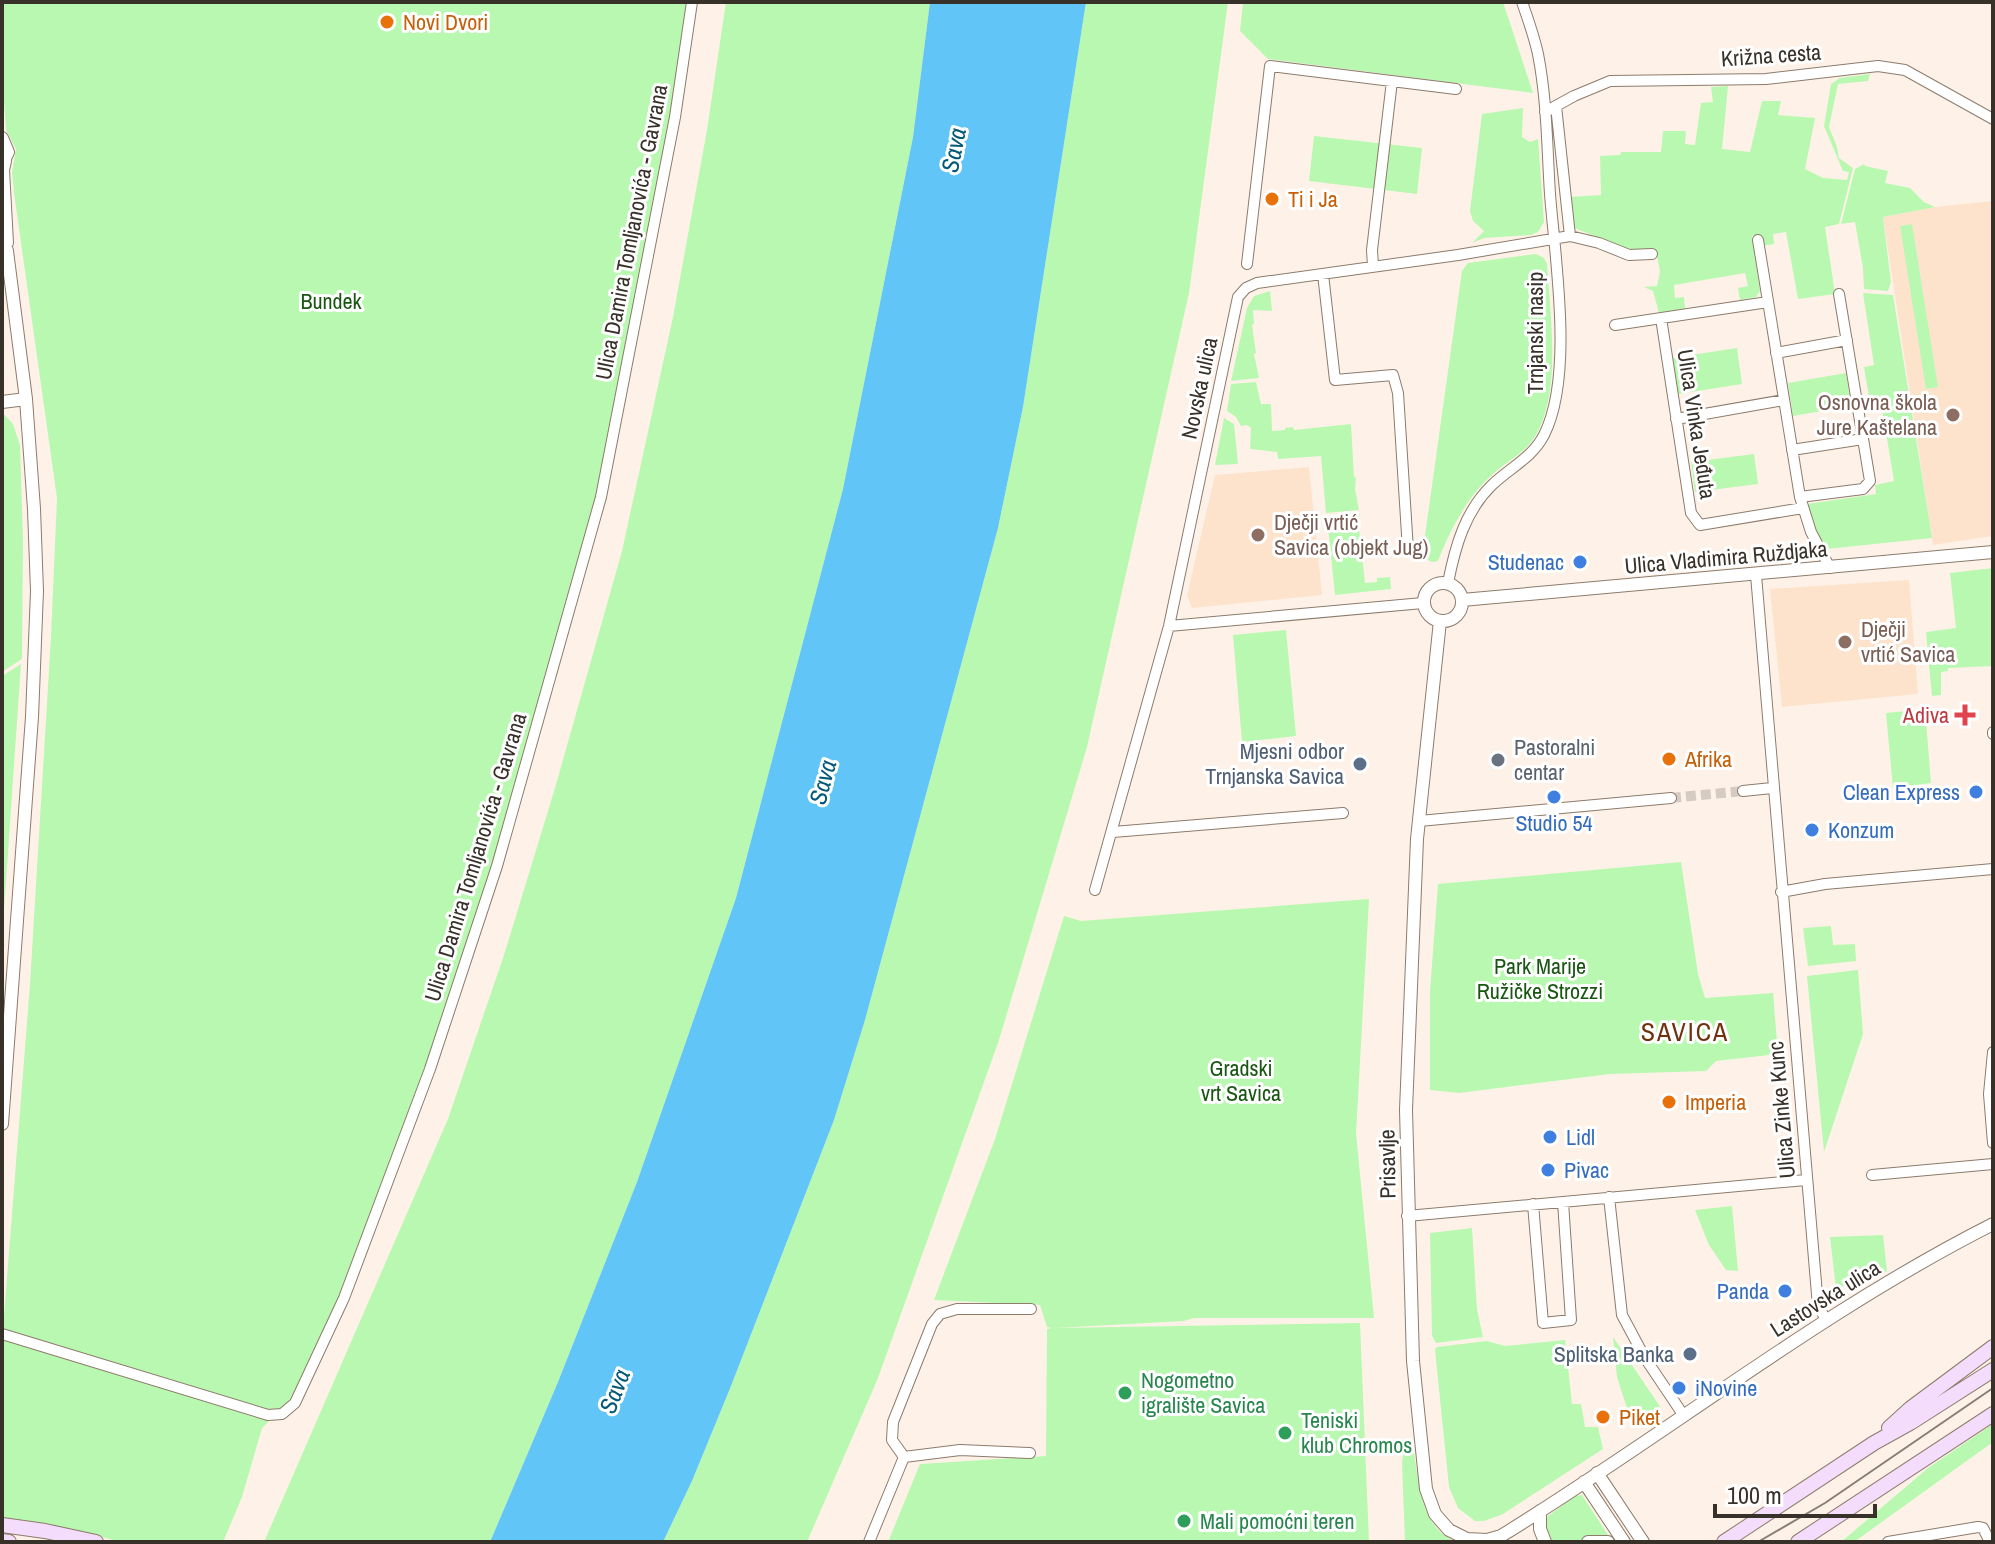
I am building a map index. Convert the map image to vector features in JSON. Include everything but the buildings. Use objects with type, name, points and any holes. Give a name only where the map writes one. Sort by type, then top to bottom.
[{"type":"main road","points":[[1874,1443],[1911,1408],[1993,1347]]},
{"type":"main road","points":[[1724,1542],[1874,1443],[1993,1370]]},
{"type":"main road","points":[[1798,1542],[1993,1414]]},
{"type":"main road","points":[[2,1525],[96,1542]]},
{"type":"main road","points":[[2,1541],[9,1542]]},
{"type":"street","name":"Ulica Damira Tomljanovića - Gavrana","points":[[2,1334],[268,1415],[282,1414],[295,1403],[303,1388],[361,1255],[430,1069],[497,866],[559,650],[601,497],[675,117],[692,2]]},
{"type":"street","name":"Trnjanski nasip","points":[[1448,583],[1463,527],[1472,510],[1491,486],[1535,452],[1553,412],[1558,380],[1554,239],[1545,112],[1538,57],[1522,2]]},
{"type":"street","points":[[1247,264],[1270,66],[1456,89]]},
{"type":"street","name":"Križna cesta","points":[[1545,112],[1610,81],[1766,79],[1878,66],[1905,70],[1993,119]]},
{"type":"street","points":[[1373,266],[1372,250],[1392,81]]},
{"type":"street","points":[[1556,106],[1570,236]]},
{"type":"street","points":[[2,138],[8,146],[3,162],[7,251],[26,399],[35,535],[36,624],[2,1124]]},
{"type":"street","points":[[2,234],[7,251]]},
{"type":"street","points":[[1554,239],[1570,236],[1629,255],[1652,254]]},
{"type":"street","name":"Novska ulica","points":[[1169,626],[1238,297],[1246,288],[1257,283],[1554,239]]},
{"type":"street","points":[[1758,240],[1802,502],[1811,532],[1830,568]]},
{"type":"street","points":[[1323,274],[1335,380],[1393,375],[1398,393],[1408,550]]},
{"type":"street","points":[[1802,502],[1867,488],[1870,481],[1839,294]]},
{"type":"street","points":[[1615,325],[1768,302]]},
{"type":"street","name":"Ulica Vinka Jeđuta","points":[[1661,318],[1691,513],[1700,525],[1802,502]]},
{"type":"street","points":[[1776,353],[1847,340]]},
{"type":"street","points":[[2,402],[26,399]]},
{"type":"street","points":[[1676,419],[1784,400]]},
{"type":"street","points":[[1792,450],[1863,439]]},
{"type":"street","name":"Ulica Vladimira Ruždjaka","points":[[1462,600],[1993,552]]},
{"type":"street","name":"Ulica Zinke Kunc","points":[[1756,575],[1806,1180],[1818,1306],[1827,1321]]},
{"type":"street","points":[[1436,583],[1448,583],[1458,589],[1462,600],[1456,616],[1440,621],[1429,615],[1423,603],[1426,591],[1436,583]]},
{"type":"street","points":[[1095,890],[1169,626],[1423,603]]},
{"type":"street","name":"Prisavlje","points":[[1440,621],[1419,821],[1406,1110],[1413,1361],[1428,1498],[1441,1522],[1458,1535],[1477,1540],[1503,1539],[1597,1473]]},
{"type":"street","points":[[1743,791],[1772,788]]},
{"type":"street","points":[[1419,821],[1671,798]]},
{"type":"street","points":[[1113,832],[1343,813]]},
{"type":"street","points":[[1781,892],[1825,884],[1993,869]]},
{"type":"street","points":[[1993,1052],[1989,1094],[1993,1143]]},
{"type":"street","points":[[1872,1175],[1993,1164]]},
{"type":"street","points":[[1407,1216],[1806,1180]]},
{"type":"street","points":[[1609,1197],[1622,1315],[1645,1358],[1684,1416]]},
{"type":"street","points":[[1533,1204],[1543,1323],[1571,1320],[1563,1202]]},
{"type":"street","name":"Lastovska ulica","points":[[1597,1473],[1766,1358],[1891,1280],[1993,1224]]},
{"type":"street","points":[[904,1457],[892,1440],[893,1422],[927,1336],[940,1314],[957,1309],[1031,1309]]},
{"type":"street","points":[[904,1457],[960,1450],[1030,1453]]},
{"type":"street","points":[[869,1542],[904,1457]]},
{"type":"street","points":[[1597,1473],[1643,1542]]},
{"type":"street","points":[[1584,1482],[1624,1542]]},
{"type":"street","points":[[1540,1511],[1540,1529],[1545,1542]]},
{"type":"street","points":[[1888,1542],[1978,1527],[1983,1528],[1990,1542]]},
{"type":"street","points":[[1588,1542],[1608,1542]]},
{"type":"shaded area","name":"Osnovna škola Jure Kaštelana","points":[[1993,201],[1993,536],[1933,545],[1883,217],[1935,207]]},
{"type":"shaded area","name":"Dječji vrtić Savica (objekt Jug)","points":[[1309,467],[1322,595],[1192,608],[1187,595],[1215,475]]},
{"type":"shaded area","name":"Dječji vrtić Savica","points":[[1909,580],[1918,694],[1782,707],[1770,589]]},
{"type":"green space","name":"Bundek","points":[[2,2],[689,2],[674,111],[602,484],[493,861],[425,1068],[353,1267],[292,1399],[262,1428],[242,1497],[223,1542],[121,1542],[67,1528],[2,1519],[2,1342],[30,984],[57,498],[14,193],[12,172],[16,149],[6,130],[2,99]]},
{"type":"green space","points":[[726,2],[930,2],[913,137],[843,489],[736,898],[637,1182],[558,1382],[490,1542],[264,1542],[448,1119],[504,955],[555,788],[622,551],[673,317],[707,130]]},
{"type":"green space","points":[[1086,2],[1228,2],[1189,293],[1087,747],[999,1040],[878,1378],[807,1542],[663,1542],[731,1386],[834,1120],[865,1020],[998,528],[1023,407]]},
{"type":"green space","points":[[1243,2],[1503,2],[1533,93],[1268,59],[1240,31]]},
{"type":"green space","points":[[1870,74],[1868,81],[1838,84],[1829,127],[1839,158],[1853,168],[1839,224],[1825,227],[1835,294],[1798,299],[1786,232],[1773,234],[1774,244],[1762,246],[1760,234],[1752,236],[1760,291],[1756,297],[1740,300],[1738,288],[1748,286],[1745,273],[1674,285],[1675,298],[1684,297],[1685,309],[1659,313],[1653,291],[1644,287],[1657,286],[1660,272],[1656,250],[1633,251],[1574,228],[1569,197],[1601,195],[1600,156],[1620,155],[1621,152],[1661,152],[1663,131],[1686,131],[1685,144],[1695,145],[1701,103],[1713,102],[1711,87],[1728,86],[1722,149],[1750,152],[1762,101],[1781,101],[1778,115],[1815,118],[1805,169],[1823,178],[1847,180],[1849,172],[1843,171],[1824,126],[1831,84],[1840,78]]},
{"type":"green space","points":[[1523,108],[1522,137],[1530,142],[1538,139],[1544,222],[1538,232],[1531,235],[1484,238],[1472,243],[1484,231],[1473,221],[1470,211],[1482,114]]},
{"type":"green space","points":[[1314,136],[1422,148],[1417,194],[1309,181]]},
{"type":"green space","points":[[1864,164],[1888,171],[1885,183],[1910,188],[1924,202],[1935,207],[1883,217],[1891,282],[1888,291],[1864,289],[1855,222],[1841,224],[1855,169]]},
{"type":"green space","points":[[1912,224],[1938,387],[1926,389],[1900,226]]},
{"type":"green space","points":[[1536,254],[1544,258],[1547,264],[1552,331],[1551,379],[1542,423],[1528,446],[1494,473],[1468,502],[1438,561],[1432,562],[1422,557],[1462,271],[1468,263]]},
{"type":"green space","points":[[1270,291],[1272,311],[1253,310],[1254,354],[1259,378],[1231,381],[1247,308],[1254,296]]},
{"type":"green space","points":[[1863,293],[1893,295],[1932,538],[1827,549],[1814,527],[1807,504],[1876,494],[1875,485],[1894,481],[1881,402],[1870,403],[1864,367],[1874,365]]},
{"type":"green space","points":[[1737,348],[1742,384],[1678,394],[1672,358]]},
{"type":"green space","points":[[1846,373],[1851,406],[1793,416],[1788,383]]},
{"type":"green space","points":[[1256,382],[1261,404],[1271,404],[1272,431],[1351,424],[1359,510],[1326,513],[1321,456],[1278,459],[1277,452],[1250,449],[1251,428],[1241,426],[1236,417],[1227,411],[1231,384]]},
{"type":"green space","points":[[2,412],[13,424],[20,445],[23,539],[22,659],[2,672]]},
{"type":"green space","points":[[1224,418],[1234,424],[1238,464],[1215,465]]},
{"type":"green space","points":[[1754,454],[1758,484],[1695,492],[1691,462]]},
{"type":"green space","points":[[1360,514],[1365,583],[1390,577],[1391,589],[1335,595],[1327,517]]},
{"type":"green space","points":[[1993,568],[1993,666],[1948,668],[1948,671],[1941,672],[1941,695],[1932,696],[1926,632],[1956,628],[1950,573]]},
{"type":"green space","points":[[1286,630],[1296,736],[1242,742],[1233,635]]},
{"type":"green space","points":[[21,664],[2,939],[2,676]]},
{"type":"green space","points":[[1925,709],[1931,783],[1893,788],[1886,713]]},
{"type":"green space","name":"Park Marije Ružičke Strozzi","points":[[1681,862],[1698,974],[1705,998],[1773,993],[1778,1054],[1716,1061],[1706,1071],[1610,1074],[1459,1093],[1430,1090],[1430,991],[1438,884]]},
{"type":"green space","name":"Gradski vrt Savica","points":[[1369,899],[1356,1133],[1374,1318],[1194,1318],[1055,1328],[1360,1323],[1369,1542],[888,1542],[920,1464],[1046,1456],[1047,1329],[1052,1328],[1047,1327],[1040,1305],[934,1300],[995,1139],[1064,916],[1081,921]]},
{"type":"green space","points":[[1831,926],[1833,945],[1855,944],[1856,961],[1808,966],[1803,928]]},
{"type":"green space","points":[[1858,970],[1863,1034],[1824,1152],[1807,976]]},
{"type":"green space","points":[[1732,1206],[1738,1271],[1726,1270],[1709,1245],[1695,1210]]},
{"type":"green space","points":[[1472,1228],[1477,1310],[1483,1337],[1436,1343],[1432,1336],[1430,1233]]},
{"type":"green space","points":[[1883,1235],[1887,1271],[1854,1289],[1850,1284],[1836,1289],[1830,1237]]},
{"type":"green space","points":[[1613,1337],[1661,1408],[1633,1427],[1617,1377]]},
{"type":"green space","points":[[1565,1340],[1572,1404],[1581,1404],[1585,1427],[1598,1427],[1603,1449],[1503,1514],[1475,1521],[1458,1508],[1449,1487],[1435,1350],[1437,1347],[1487,1341],[1505,1346]]},
{"type":"green space","points":[[1993,1424],[1993,1442],[1854,1542],[1841,1542],[1928,1468]]},
{"type":"green space","points":[[1411,1439],[1427,1512],[1444,1535],[1457,1542],[1405,1542],[1402,1463],[1404,1447]]},
{"type":"green space","points":[[1582,1495],[1610,1538],[1599,1536],[1577,1542],[1552,1542],[1546,1529],[1548,1516],[1575,1496]]},
{"type":"water","name":"Sava","points":[[930,2],[1086,2],[1023,407],[998,528],[865,1020],[834,1120],[731,1386],[663,1542],[490,1542],[558,1382],[637,1182],[736,898],[843,489],[913,137]]},
{"type":"tunnel","points":[[1671,798],[1743,791]]},
{"type":"tram line","points":[[1758,1542],[1825,1503],[1993,1388]]},
{"type":"place","name":"Novi Dvori","points":[[387,22]]},
{"type":"place","name":"Ti i Ja","points":[[1272,199]]},
{"type":"place","name":"Osnovna škola Jure Kaštelana","points":[[1953,415]]},
{"type":"place","name":"Dječji vrtić Savica (objekt Jug)","points":[[1258,535]]},
{"type":"place","name":"Studenac","points":[[1580,562]]},
{"type":"place","name":"Dječji vrtić Savica","points":[[1845,642]]},
{"type":"place","name":"Adiva","points":[[1965,715]]},
{"type":"place","name":"Afrika","points":[[1669,759]]},
{"type":"place","name":"Pastoralni centar","points":[[1498,760]]},
{"type":"place","name":"Mjesni odbor Trnjanska Savica","points":[[1360,764]]},
{"type":"place","name":"Clean Express","points":[[1976,792]]},
{"type":"place","name":"Studio 54","points":[[1554,797]]},
{"type":"place","name":"Konzum","points":[[1812,830]]},
{"type":"place","name":"Imperia","points":[[1669,1102]]},
{"type":"place","name":"Lidl","points":[[1550,1137]]},
{"type":"place","name":"Pivac","points":[[1548,1170]]},
{"type":"place","name":"Panda","points":[[1785,1291]]},
{"type":"place","name":"Splitska Banka","points":[[1690,1354]]},
{"type":"place","name":"iNovine","points":[[1679,1388]]},
{"type":"place","name":"Nogometno igralište Savica","points":[[1125,1393]]},
{"type":"place","name":"Piket","points":[[1603,1417]]},
{"type":"place","name":"Teniski klub Chromos","points":[[1285,1433]]},
{"type":"place","name":"Mali pomoćni teren","points":[[1184,1521]]},
{"type":"district","name":"SAVICA","points":[[1685,1031]]}]
